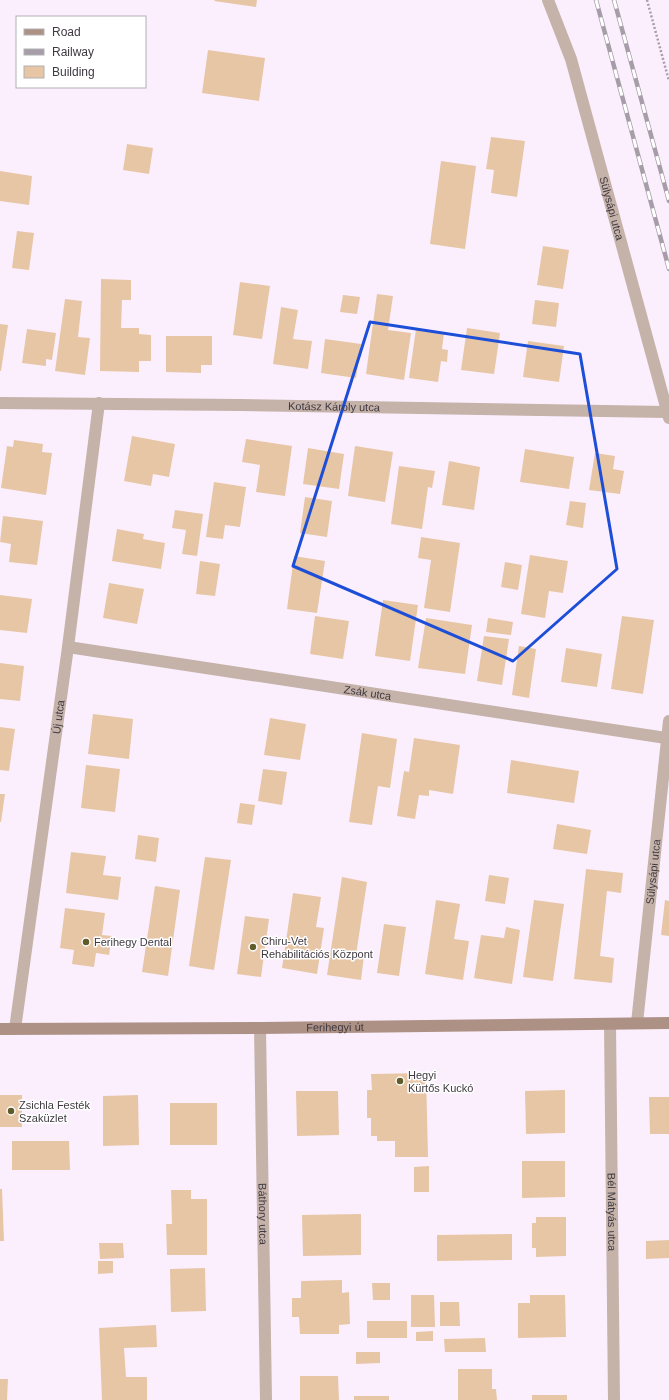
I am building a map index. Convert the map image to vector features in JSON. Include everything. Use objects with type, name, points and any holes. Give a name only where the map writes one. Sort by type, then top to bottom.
[{"type":"main road","name":"Ferihegyi út","points":[[0,1030],[669,1023]]},
{"type":"street","name":"Sülysápi utca","points":[[548,0],[571,59],[668,416]]},
{"type":"street","name":"Kotász Károly utca","points":[[0,403],[668,416]]},
{"type":"street","name":"Új utca","points":[[15,1029],[68,647],[99,404]]},
{"type":"street","name":"Zsák utca","points":[[68,647],[666,738]]},
{"type":"street","name":"Sülysápi utca","points":[[637,1023],[669,721]]},
{"type":"street","name":"Bél Mátyás utca","points":[[610,1024],[614,1400]]},
{"type":"street","name":"Báthory utca","points":[[260,1028],[266,1400]]},
{"type":"path","points":[[647,0],[669,81]]},
{"type":"highlighted area","points":[[370,322],[580,354],[617,569],[513,661],[293,566]]},
{"type":"building","points":[[257,0],[256,7],[214,1]]},
{"type":"building","points":[[208,50],[265,58],[259,101],[202,93]]},
{"type":"building","points":[[491,137],[525,141],[517,197],[491,193],[494,170],[486,169]]},
{"type":"building","points":[[127,144],[153,148],[149,174],[123,170]]},
{"type":"building","points":[[441,161],[476,166],[465,249],[430,244]]},
{"type":"building","points":[[0,171],[32,176],[29,205],[0,201]]},
{"type":"building","points":[[17,231],[34,233],[29,270],[12,268]]},
{"type":"building","points":[[543,246],[569,250],[563,289],[537,285]]},
{"type":"building","points":[[101,279],[131,280],[131,300],[122,300],[121,328],[139,328],[139,334],[151,335],[151,361],[139,361],[139,372],[100,371]]},
{"type":"building","points":[[240,282],[270,286],[262,339],[233,335]]},
{"type":"building","points":[[377,294],[393,296],[388,330],[411,333],[404,380],[366,374]]},
{"type":"building","points":[[343,295],[360,297],[357,314],[340,312]]},
{"type":"building","points":[[65,299],[82,301],[78,337],[90,338],[85,375],[55,371]]},
{"type":"building","points":[[535,300],[559,303],[556,327],[532,324]]},
{"type":"building","points":[[281,307],[298,310],[293,339],[312,341],[308,369],[273,364]]},
{"type":"building","points":[[0,324],[8,325],[1,371],[0,371]]},
{"type":"building","points":[[467,328],[500,333],[494,374],[461,370]]},
{"type":"building","points":[[27,329],[56,333],[52,360],[46,359],[46,366],[22,363]]},
{"type":"building","points":[[416,329],[444,333],[442,349],[448,350],[447,362],[441,361],[438,382],[409,378]]},
{"type":"building","points":[[166,336],[212,336],[212,365],[201,365],[201,373],[166,372]]},
{"type":"building","points":[[325,339],[361,344],[356,378],[321,373]]},
{"type":"building","points":[[528,341],[564,346],[559,382],[523,377]]},
{"type":"building","points":[[132,436],[175,444],[169,477],[153,474],[151,486],[124,481]]},
{"type":"building","points":[[246,439],[292,446],[285,496],[256,492],[260,465],[242,462]]},
{"type":"building","points":[[14,440],[43,444],[42,452],[52,453],[46,495],[1,488],[7,446],[13,447]]},
{"type":"building","points":[[355,446],[393,452],[385,502],[348,496]]},
{"type":"building","points":[[308,448],[344,454],[339,489],[303,484]]},
{"type":"building","points":[[525,449],[574,457],[569,489],[520,482]]},
{"type":"building","points":[[595,453],[615,456],[613,469],[624,471],[620,494],[589,490]]},
{"type":"building","points":[[449,461],[480,467],[474,510],[442,505]]},
{"type":"building","points":[[399,466],[435,471],[432,488],[428,487],[422,529],[391,524]]},
{"type":"building","points":[[214,482],[246,487],[240,527],[225,525],[223,539],[206,537]]},
{"type":"building","points":[[305,497],[332,501],[327,537],[300,533]]},
{"type":"building","points":[[570,501],[586,503],[583,528],[566,525]]},
{"type":"building","points":[[175,510],[203,514],[197,556],[182,554],[186,530],[172,528]]},
{"type":"building","points":[[3,516],[43,521],[37,565],[9,562],[11,544],[0,542]]},
{"type":"building","points":[[117,529],[144,534],[143,539],[165,543],[161,569],[112,561]]},
{"type":"building","points":[[421,537],[460,543],[450,612],[424,608],[431,560],[418,558]]},
{"type":"building","points":[[530,555],[568,561],[563,593],[549,591],[545,618],[521,614]]},
{"type":"building","points":[[294,556],[325,561],[317,613],[287,609]]},
{"type":"building","points":[[200,561],[220,564],[215,596],[196,594]]},
{"type":"building","points":[[505,562],[522,565],[518,590],[501,587]]},
{"type":"building","points":[[109,583],[144,589],[137,624],[103,618]]},
{"type":"building","points":[[0,595],[32,599],[27,633],[0,630]]},
{"type":"building","points":[[383,600],[418,605],[410,661],[375,656]]},
{"type":"building","points":[[315,616],[349,621],[343,659],[310,654]]},
{"type":"building","points":[[622,616],[654,620],[643,694],[611,689]]},
{"type":"building","points":[[426,618],[472,625],[465,674],[418,668]]},
{"type":"building","points":[[488,618],[513,622],[511,635],[486,632]]},
{"type":"building","points":[[484,636],[509,639],[502,685],[477,681]]},
{"type":"building","points":[[519,646],[536,649],[529,698],[512,695]]},
{"type":"building","points":[[566,648],[602,654],[597,687],[561,682]]},
{"type":"building","points":[[0,663],[24,666],[20,701],[0,699]]},
{"type":"building","points":[[93,714],[133,719],[129,759],[88,754]]},
{"type":"building","points":[[270,718],[306,724],[300,760],[264,755]]},
{"type":"building","points":[[0,727],[15,729],[9,771],[0,770]]},
{"type":"building","points":[[362,733],[397,739],[390,788],[378,786],[372,825],[349,822]]},
{"type":"building","points":[[414,738],[460,745],[453,794],[429,790],[429,796],[419,795],[415,819],[397,816],[404,771],[409,772]]},
{"type":"building","points":[[511,760],[579,771],[574,803],[507,793]]},
{"type":"building","points":[[86,765],[120,769],[115,812],[81,808]]},
{"type":"building","points":[[263,769],[287,772],[282,805],[258,801]]},
{"type":"building","points":[[0,794],[5,794],[1,822],[0,822]]},
{"type":"building","points":[[240,803],[255,805],[252,825],[237,823]]},
{"type":"building","points":[[557,824],[591,830],[587,854],[553,849]]},
{"type":"building","points":[[138,835],[159,838],[156,862],[135,859]]},
{"type":"building","points":[[71,852],[106,856],[103,875],[121,877],[118,900],[66,893]]},
{"type":"building","points":[[205,857],[231,860],[214,970],[189,966]]},
{"type":"building","points":[[586,869],[623,873],[621,893],[607,891],[600,956],[614,958],[612,983],[574,979]]},
{"type":"building","points":[[489,875],[509,878],[505,904],[485,901]]},
{"type":"building","points":[[342,877],[367,882],[356,955],[364,956],[361,980],[327,975]]},
{"type":"building","points":[[155,886],[180,890],[168,976],[142,972]]},
{"type":"building","points":[[293,893],[321,897],[316,927],[324,928],[317,974],[282,968]]},
{"type":"building","points":[[436,900],[460,904],[454,939],[469,941],[463,980],[425,974]]},
{"type":"building","points":[[534,900],[564,904],[553,981],[523,977]]},
{"type":"building","points":[[665,900],[669,901],[669,936],[661,935]]},
{"type":"building","name":"Ferihegy Dental","points":[[65,908],[105,913],[102,935],[112,936],[109,955],[96,953],[94,967],[72,964],[74,950],[60,948]]},
{"type":"building","name":"Chiru-Vet Rehabilitációs Központ","points":[[245,916],[269,919],[261,977],[237,974]]},
{"type":"building","points":[[384,924],[406,927],[399,976],[377,973]]},
{"type":"building","points":[[506,927],[520,930],[512,984],[474,978],[481,935],[504,938]]},
{"type":"building","points":[[426,1073],[428,1157],[395,1157],[395,1141],[377,1141],[377,1136],[371,1136],[371,1118],[367,1118],[367,1090],[372,1090],[371,1074]]},
{"type":"building","points":[[565,1090],[565,1133],[526,1134],[525,1091]]},
{"type":"building","points":[[296,1091],[338,1091],[339,1135],[297,1136]]},
{"type":"building","name":"Zsichla Festék Szaküzlet","points":[[0,1095],[22,1095],[22,1127],[0,1127]]},
{"type":"building","points":[[138,1095],[139,1145],[103,1146],[103,1096]]},
{"type":"building","points":[[649,1097],[669,1097],[669,1134],[650,1134]]},
{"type":"building","points":[[170,1103],[217,1103],[217,1145],[170,1145]]},
{"type":"building","points":[[12,1141],[69,1141],[70,1170],[12,1170]]},
{"type":"building","points":[[522,1161],[565,1161],[565,1197],[522,1198]]},
{"type":"building","points":[[429,1166],[429,1192],[414,1192],[414,1167]]},
{"type":"building","points":[[0,1189],[2,1189],[4,1241],[0,1241]]},
{"type":"building","points":[[171,1190],[191,1190],[191,1199],[207,1199],[207,1255],[167,1255],[166,1224],[172,1224]]},
{"type":"building","points":[[361,1214],[361,1255],[303,1256],[302,1215]]},
{"type":"building","points":[[536,1217],[566,1217],[566,1256],[536,1257],[536,1248],[532,1248],[532,1223],[536,1223]]},
{"type":"building","points":[[512,1234],[512,1260],[437,1261],[437,1235]]},
{"type":"building","points":[[669,1240],[669,1258],[646,1259],[646,1241]]},
{"type":"building","points":[[99,1243],[123,1243],[124,1258],[100,1259]]},
{"type":"building","points":[[98,1261],[113,1261],[113,1273],[98,1274]]},
{"type":"building","points":[[205,1268],[206,1311],[171,1312],[170,1269]]},
{"type":"building","points":[[342,1280],[342,1293],[349,1292],[350,1324],[339,1325],[339,1334],[300,1334],[299,1317],[292,1317],[292,1298],[301,1298],[301,1281]]},
{"type":"building","points":[[372,1283],[390,1283],[390,1300],[373,1300]]},
{"type":"building","points":[[411,1295],[434,1295],[435,1327],[411,1327]]},
{"type":"building","points":[[530,1295],[565,1295],[566,1337],[518,1338],[518,1303],[530,1303]]},
{"type":"building","points":[[440,1302],[459,1302],[460,1326],[440,1326]]},
{"type":"building","points":[[367,1321],[407,1321],[407,1338],[367,1338]]},
{"type":"building","points":[[156,1325],[157,1347],[124,1348],[126,1377],[147,1377],[147,1400],[102,1400],[99,1328]]},
{"type":"building","points":[[433,1331],[433,1341],[416,1341],[416,1332]]},
{"type":"building","points":[[485,1338],[486,1352],[445,1352],[444,1339]]},
{"type":"building","points":[[356,1352],[380,1352],[380,1363],[356,1364]]},
{"type":"building","points":[[458,1369],[492,1369],[492,1389],[496,1389],[497,1400],[458,1400]]},
{"type":"building","points":[[300,1376],[338,1376],[339,1400],[300,1400]]},
{"type":"building","points":[[0,1379],[8,1379],[7,1400],[0,1400]]},
{"type":"building","points":[[532,1395],[567,1395],[567,1400],[532,1400]]},
{"type":"building","points":[[354,1396],[389,1396],[389,1400],[354,1400]]},
{"type":"railway","points":[[596,0],[669,269]]},
{"type":"railway","points":[[614,0],[669,201]]},
{"type":"place","name":"Ferihegy Dental","points":[[86,942]]},
{"type":"place","name":"Chiru-Vet Rehabilitációs Központ","points":[[253,947]]},
{"type":"place","name":"Hegyi Kürtős Kuckó","points":[[400,1081]]},
{"type":"place","name":"Zsichla Festék Szaküzlet","points":[[11,1111]]}]
